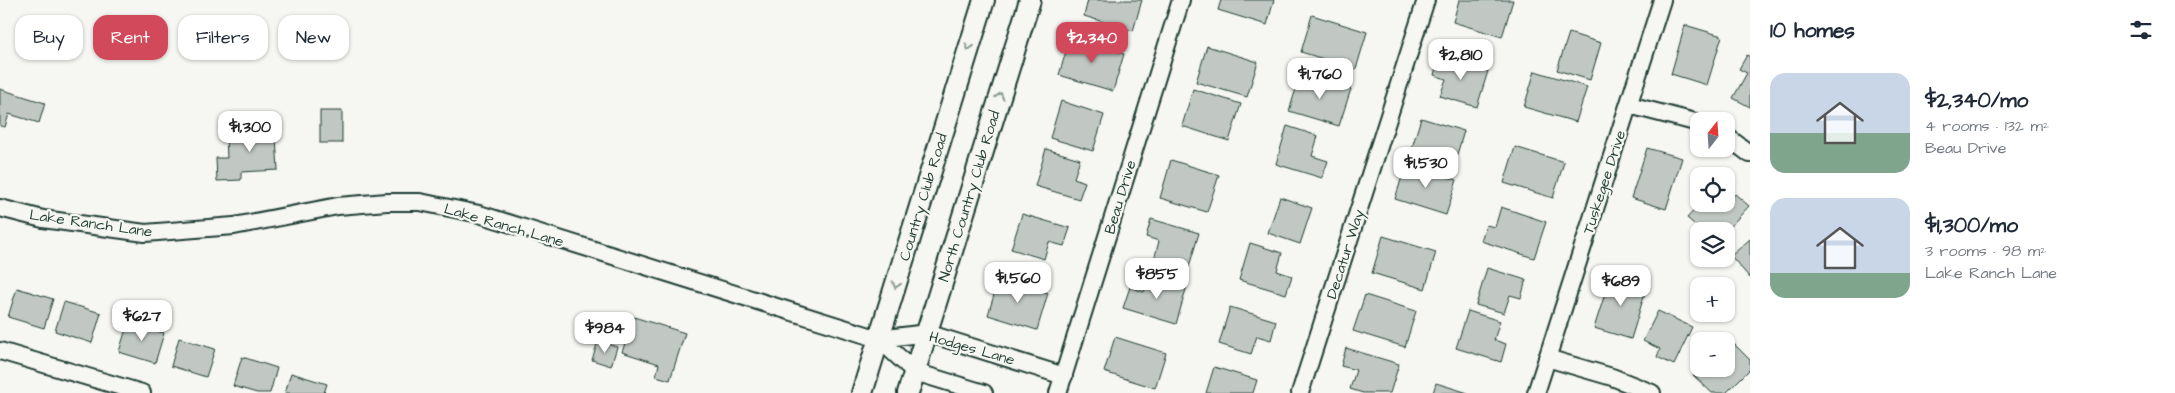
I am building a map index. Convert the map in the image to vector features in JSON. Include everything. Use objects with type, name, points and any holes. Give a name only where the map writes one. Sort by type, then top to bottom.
[{"type":"main road","name":"Country Club Road","points":[[862,393],[984,0]]},
{"type":"main road","name":"North Country Club Road","points":[[908,393],[1030,0]]},
{"type":"street","name":"Beau Drive","points":[[1058,393],[1181,0]]},
{"type":"street","name":"Decatur Way","points":[[1300,393],[1426,0]]},
{"type":"street","name":"Tuskegee Drive","points":[[1536,393],[1662,0]]},
{"type":"street","points":[[1629,105],[1690,120]]},
{"type":"street","points":[[1735,143],[1750,154]]},
{"type":"street","name":"Lake Ranch Lane","points":[[0,208],[43,219],[145,233],[234,226],[338,206],[420,202],[479,214],[879,339]]},
{"type":"street","name":"Hodges Lane","points":[[879,339],[926,333],[1064,376]]},
{"type":"street","points":[[879,339],[915,372],[984,393]]},
{"type":"street","points":[[0,351],[142,393]]},
{"type":"street","points":[[1547,358],[1612,377],[1652,393]]},
{"type":"building","points":[[1088,0],[1142,0],[1133,31],[1084,16]]},
{"type":"building","points":[[1221,0],[1274,0],[1267,25],[1218,10]]},
{"type":"building","points":[[1459,0],[1513,0],[1502,37],[1453,22]]},
{"type":"building","points":[[1312,15],[1367,32],[1356,69],[1301,52]]},
{"type":"building","points":[[1685,25],[1722,36],[1707,85],[1671,74]]},
{"type":"building","points":[[1569,33],[1601,43],[1590,80],[1557,70]]},
{"type":"building","points":[[1070,38],[1124,54],[1113,91],[1059,75]]},
{"type":"building","points":[[1207,46],[1258,62],[1247,97],[1196,82]]},
{"type":"building","points":[[1747,55],[1750,57],[1750,107],[1733,98],[1747,73],[1739,69]]},
{"type":"building","points":[[1439,56],[1488,71],[1477,107],[1440,96],[1446,79],[1434,75]]},
{"type":"building","points":[[1535,71],[1587,87],[1576,122],[1524,107]]},
{"type":"building","points":[[1301,73],[1351,89],[1339,126],[1289,111]]},
{"type":"building","points":[[0,89],[45,103],[39,123],[9,114],[5,127],[0,126]]},
{"type":"building","points":[[1193,89],[1241,104],[1229,141],[1182,126]]},
{"type":"building","points":[[1061,101],[1104,115],[1093,151],[1050,138]]},
{"type":"building","points":[[320,111],[342,111],[342,143],[320,143]]},
{"type":"building","points":[[1421,118],[1464,131],[1453,168],[1410,154]]},
{"type":"building","points":[[275,120],[278,170],[241,172],[241,180],[217,181],[216,158],[227,158],[226,137],[256,135],[255,121]]},
{"type":"building","points":[[1287,126],[1318,136],[1312,156],[1328,161],[1322,178],[1276,164]]},
{"type":"building","points":[[1515,147],[1564,162],[1553,198],[1504,183]]},
{"type":"building","points":[[1647,148],[1682,158],[1666,209],[1631,198]]},
{"type":"building","points":[[1046,149],[1080,159],[1074,178],[1085,182],[1079,199],[1035,186]]},
{"type":"building","points":[[1171,160],[1219,175],[1207,212],[1160,198]]},
{"type":"building","points":[[1406,164],[1457,180],[1446,215],[1395,199]]},
{"type":"building","points":[[1735,194],[1749,206],[1734,222],[1692,222],[1687,218],[1693,212],[1735,212]]},
{"type":"building","points":[[1280,197],[1312,208],[1300,244],[1268,233]]},
{"type":"building","points":[[1501,207],[1546,222],[1534,258],[1481,241],[1486,225],[1495,227]]},
{"type":"building","points":[[1022,214],[1070,228],[1064,246],[1049,242],[1044,259],[1011,249]]},
{"type":"building","points":[[1151,219],[1199,233],[1188,270],[1154,260],[1159,241],[1146,237]]},
{"type":"building","points":[[1383,236],[1436,252],[1425,289],[1372,273]]},
{"type":"building","points":[[1750,239],[1750,278],[1735,261],[1735,252]]},
{"type":"building","points":[[1250,243],[1282,253],[1277,271],[1292,276],[1286,294],[1239,280]]},
{"type":"building","points":[[1487,268],[1526,280],[1521,298],[1510,295],[1504,313],[1476,305]]},
{"type":"building","points":[[1149,275],[1187,286],[1176,324],[1123,308],[1130,287],[1144,292]]},
{"type":"building","points":[[1611,275],[1647,286],[1631,339],[1594,328]]},
{"type":"building","points":[[999,278],[1048,293],[1037,330],[988,315]]},
{"type":"building","points":[[17,288],[53,299],[44,328],[8,317]]},
{"type":"building","points":[[1365,295],[1416,311],[1405,347],[1353,331]]},
{"type":"building","points":[[64,302],[101,313],[92,343],[55,331]]},
{"type":"building","points":[[1230,307],[1276,321],[1271,340],[1257,336],[1251,354],[1219,344]]},
{"type":"building","points":[[1468,311],[1500,321],[1494,340],[1506,344],[1501,362],[1456,348]]},
{"type":"building","points":[[1658,311],[1692,327],[1674,365],[1657,357],[1660,349],[1643,341]]},
{"type":"building","points":[[634,317],[685,333],[670,380],[656,376],[659,364],[622,352]]},
{"type":"building","points":[[128,322],[164,333],[155,363],[119,352]]},
{"type":"building","points":[[1115,337],[1166,353],[1155,388],[1104,372]]},
{"type":"building","points":[[179,338],[215,349],[206,377],[171,366]]},
{"type":"building","points":[[598,341],[617,347],[611,366],[592,360]]},
{"type":"building","points":[[1735,345],[1750,360],[1750,369],[1726,393],[1712,393],[1695,377],[1735,377]]},
{"type":"building","points":[[1346,348],[1399,364],[1390,393],[1363,393],[1350,389],[1356,370],[1341,366]]},
{"type":"building","points":[[242,357],[277,368],[270,393],[257,393],[233,386]]},
{"type":"building","points":[[1214,367],[1257,380],[1253,393],[1206,393]]},
{"type":"building","points":[[291,373],[327,384],[324,393],[285,393]]},
{"type":"building","points":[[1436,383],[1468,393],[1433,393]]}]
